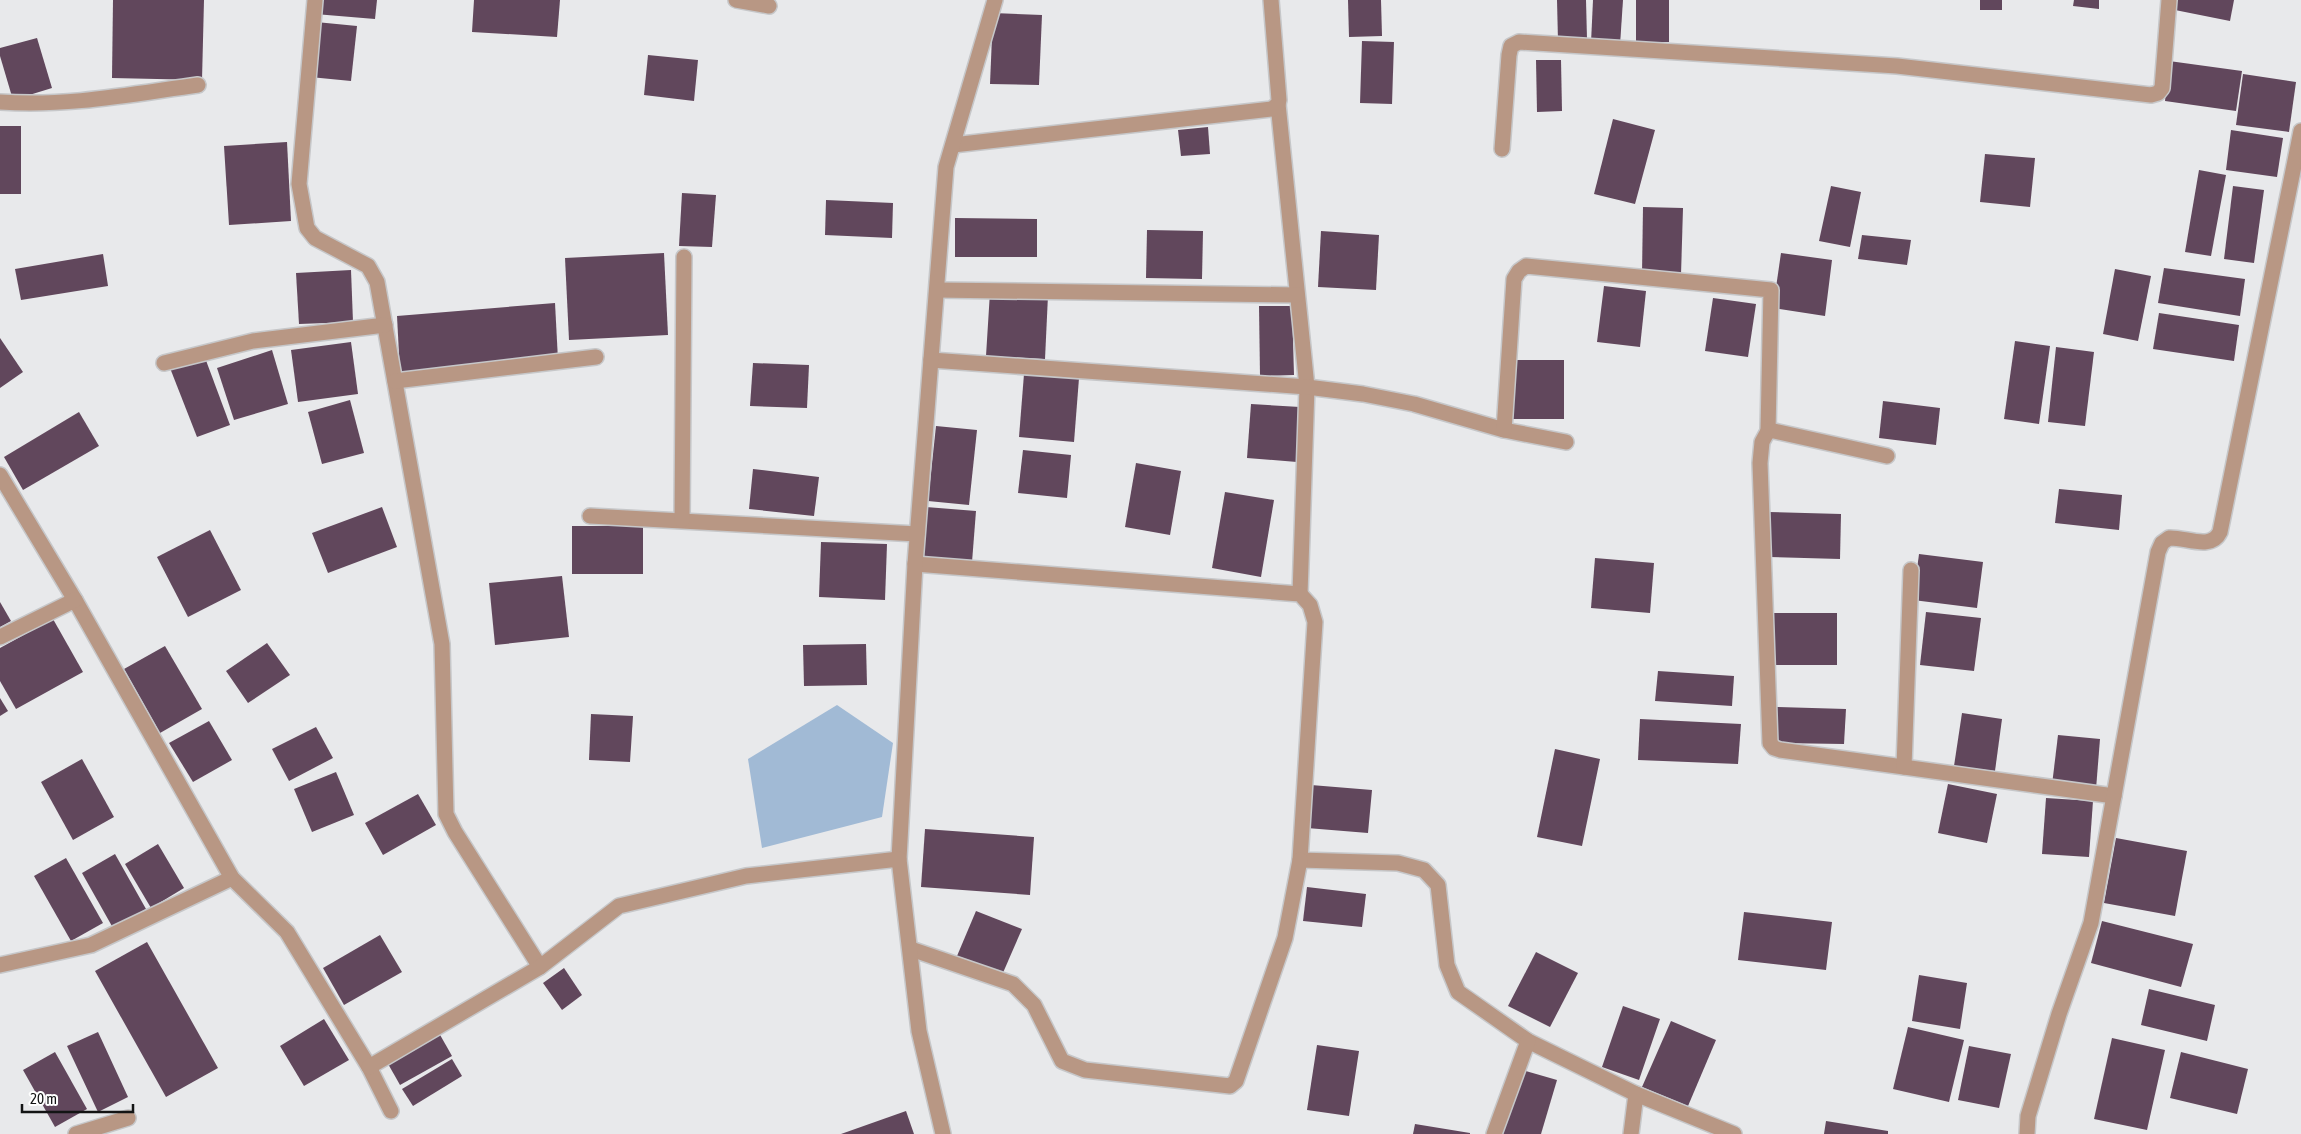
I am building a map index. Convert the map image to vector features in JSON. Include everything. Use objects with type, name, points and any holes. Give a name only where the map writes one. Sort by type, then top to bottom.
[{"type":"street","points":[[315,0],[299,184],[307,228],[315,238],[368,266],[377,282],[442,644],[446,814],[455,832],[540,967]]},
{"type":"street","points":[[736,0],[769,6]]},
{"type":"street","points":[[943,1134],[919,1031],[911,949],[899,859],[917,534],[946,167],[995,0]]},
{"type":"street","points":[[1271,0],[1278,104],[1307,387],[1300,594]]},
{"type":"street","points":[[1502,149],[1509,55],[1511,46],[1518,42],[1897,66],[2151,95],[2158,93],[2162,88],[2169,0]]},
{"type":"street","points":[[0,102],[67,103],[198,85]]},
{"type":"street","points":[[953,145],[1272,109],[1278,104]]},
{"type":"street","points":[[2027,1134],[2028,1116],[2059,1014],[2091,923],[2158,552],[2162,543],[2169,538],[2210,542],[2216,539],[2220,532],[2295,186],[2301,131]]},
{"type":"street","points":[[682,520],[684,257]]},
{"type":"street","points":[[1504,430],[1514,279],[1519,271],[1526,266],[1771,290],[1768,431],[1764,435],[1762,442],[1760,463],[1770,743],[1773,753],[1904,767],[2114,796]]},
{"type":"street","points":[[937,290],[1298,295]]},
{"type":"street","points":[[164,363],[252,341],[385,325]]},
{"type":"street","points":[[395,380],[596,357]]},
{"type":"street","points":[[931,360],[1307,387],[1363,394],[1414,404],[1504,430],[1566,442]]},
{"type":"street","points":[[1768,431],[1887,456]]},
{"type":"street","points":[[0,475],[75,600],[232,878],[287,932],[369,1067],[391,1111]]},
{"type":"street","points":[[590,516],[917,534]]},
{"type":"street","points":[[911,949],[1013,984],[1034,1005],[1062,1061],[1071,1065],[1085,1070],[1230,1086],[1236,1081],[1285,938],[1300,860],[1315,622],[1310,604],[1300,594],[915,564]]},
{"type":"street","points":[[1904,767],[1911,570]]},
{"type":"street","points":[[0,637],[75,600]]},
{"type":"street","points":[[369,1067],[540,967],[620,906],[746,876],[899,859]]},
{"type":"street","points":[[1300,860],[1398,863],[1424,870],[1438,885],[1447,965],[1458,992],[1528,1041],[1636,1094],[1734,1134]]},
{"type":"street","points":[[0,965],[91,945],[232,878]]},
{"type":"street","points":[[1494,1134],[1528,1041]]},
{"type":"street","points":[[1630,1134],[1636,1094]]},
{"type":"street","points":[[76,1134],[128,1118]]},
{"type":"water","points":[[837,705],[893,743],[882,817],[762,848],[748,759]]},
{"type":"building","points":[[113,0],[204,0],[202,80],[112,78]]},
{"type":"building","points":[[316,0],[377,0],[375,19],[315,14]]},
{"type":"building","points":[[474,0],[560,0],[557,37],[472,32]]},
{"type":"building","points":[[1348,0],[1381,0],[1382,36],[1349,37]]},
{"type":"building","points":[[1557,0],[1586,0],[1587,39],[1558,41]]},
{"type":"building","points":[[1593,0],[1623,0],[1620,45],[1591,43]]},
{"type":"building","points":[[1636,0],[1669,0],[1669,42],[1636,42]]},
{"type":"building","points":[[1980,0],[2002,0],[2002,10],[1980,10]]},
{"type":"building","points":[[2074,0],[2099,0],[2099,9],[2073,6]]},
{"type":"building","points":[[2177,0],[2234,0],[2230,21],[2175,10]]},
{"type":"building","points":[[993,13],[1042,15],[1039,85],[990,84]]},
{"type":"building","points":[[316,22],[357,26],[351,81],[310,77]]},
{"type":"building","points":[[37,38],[52,88],[13,100],[0,56],[0,48]]},
{"type":"building","points":[[1362,41],[1394,42],[1392,104],[1360,103]]},
{"type":"building","points":[[648,55],[698,60],[694,101],[644,95]]},
{"type":"building","points":[[1536,60],[1561,60],[1562,111],[1537,112]]},
{"type":"building","points":[[2169,61],[2242,71],[2236,111],[2165,101]]},
{"type":"building","points":[[2243,74],[2296,82],[2289,132],[2236,125]]},
{"type":"building","points":[[1613,119],[1655,130],[1635,204],[1594,194]]},
{"type":"building","points":[[0,126],[21,126],[21,194],[0,194]]},
{"type":"building","points":[[1208,127],[1210,154],[1181,156],[1178,130]]},
{"type":"building","points":[[2231,130],[2283,138],[2277,177],[2226,170]]},
{"type":"building","points":[[287,142],[291,221],[229,225],[224,146]]},
{"type":"building","points":[[1985,154],[2035,158],[2030,207],[1980,202]]},
{"type":"building","points":[[2199,170],[2226,175],[2211,256],[2185,252]]},
{"type":"building","points":[[1831,186],[1861,192],[1850,247],[1819,241]]},
{"type":"building","points":[[2233,186],[2264,190],[2254,263],[2224,259]]},
{"type":"building","points":[[682,193],[716,195],[712,247],[679,246]]},
{"type":"building","points":[[826,200],[893,203],[892,238],[825,235]]},
{"type":"building","points":[[1643,207],[1683,208],[1681,275],[1642,274]]},
{"type":"building","points":[[955,218],[1037,219],[1037,257],[955,257]]},
{"type":"building","points":[[1147,230],[1203,231],[1202,279],[1146,278]]},
{"type":"building","points":[[1321,231],[1379,235],[1376,290],[1318,287]]},
{"type":"building","points":[[1862,235],[1911,240],[1907,265],[1858,259]]},
{"type":"building","points":[[664,253],[668,335],[569,340],[565,258]]},
{"type":"building","points":[[1781,253],[1832,260],[1825,316],[1773,308]]},
{"type":"building","points":[[103,254],[108,286],[21,300],[15,269]]},
{"type":"building","points":[[2164,268],[2245,279],[2240,316],[2158,303]]},
{"type":"building","points":[[2115,269],[2151,276],[2138,341],[2103,334]]},
{"type":"building","points":[[351,270],[353,322],[299,324],[296,273]]},
{"type":"building","points":[[1604,286],[1646,291],[1640,347],[1597,342]]},
{"type":"building","points":[[990,292],[1048,295],[1045,359],[986,356]]},
{"type":"building","points":[[1713,298],[1756,304],[1748,357],[1705,351]]},
{"type":"building","points":[[555,303],[558,360],[400,373],[397,316]]},
{"type":"building","points":[[1259,306],[1292,306],[1294,375],[1260,376]]},
{"type":"building","points":[[2159,313],[2239,325],[2234,361],[2153,349]]},
{"type":"building","points":[[0,338],[23,372],[0,388]]},
{"type":"building","points":[[2015,341],[2050,346],[2039,424],[2004,419]]},
{"type":"building","points":[[351,342],[358,394],[298,402],[291,350]]},
{"type":"building","points":[[2056,347],[2094,352],[2085,426],[2048,422]]},
{"type":"building","points":[[272,350],[288,404],[234,420],[217,368]]},
{"type":"building","points":[[204,355],[230,425],[197,437],[170,368]]},
{"type":"building","points":[[1512,360],[1564,360],[1564,419],[1512,419]]},
{"type":"building","points":[[753,363],[809,365],[807,408],[750,406]]},
{"type":"building","points":[[1024,374],[1079,378],[1074,442],[1019,437]]},
{"type":"building","points":[[350,400],[364,453],[322,464],[308,412]]},
{"type":"building","points":[[1883,401],[1940,408],[1936,445],[1879,438]]},
{"type":"building","points":[[1251,404],[1300,407],[1297,462],[1247,458]]},
{"type":"building","points":[[79,412],[99,446],[23,490],[4,457]]},
{"type":"building","points":[[936,426],[977,430],[969,505],[928,501]]},
{"type":"building","points":[[1023,450],[1071,455],[1067,498],[1018,493]]},
{"type":"building","points":[[1136,463],[1181,471],[1170,535],[1125,527]]},
{"type":"building","points":[[753,469],[819,477],[814,516],[749,509]]},
{"type":"building","points":[[2059,489],[2122,495],[2119,530],[2055,523]]},
{"type":"building","points":[[1225,492],[1274,500],[1261,577],[1212,568]]},
{"type":"building","points":[[382,507],[397,547],[328,573],[312,533]]},
{"type":"building","points":[[926,507],[976,511],[972,562],[923,558]]},
{"type":"building","points":[[1769,512],[1841,514],[1840,559],[1769,557]]},
{"type":"building","points":[[572,526],[643,526],[643,574],[572,574]]},
{"type":"building","points":[[210,530],[241,590],[188,617],[157,557]]},
{"type":"building","points":[[821,542],[887,544],[885,600],[819,597]]},
{"type":"building","points":[[1919,554],[1983,562],[1977,608],[1913,600]]},
{"type":"building","points":[[1595,558],[1654,563],[1650,613],[1591,608]]},
{"type":"building","points":[[562,576],[569,637],[495,645],[489,583]]},
{"type":"building","points":[[0,602],[11,621],[0,627]]},
{"type":"building","points":[[1926,612],[1981,618],[1974,671],[1920,665]]},
{"type":"building","points":[[1770,613],[1837,613],[1837,665],[1770,665]]},
{"type":"building","points":[[53,619],[83,672],[16,709],[0,681],[0,648]]},
{"type":"building","points":[[267,643],[290,675],[248,703],[226,671]]},
{"type":"building","points":[[866,644],[867,685],[804,686],[803,645]]},
{"type":"building","points":[[165,646],[202,709],[160,733],[124,669]]},
{"type":"building","points":[[1658,671],[1734,676],[1732,706],[1655,701]]},
{"type":"building","points":[[0,698],[8,711],[0,716]]},
{"type":"building","points":[[1776,707],[1846,709],[1844,744],[1774,743]]},
{"type":"building","points":[[1962,713],[2002,719],[1995,771],[1954,766]]},
{"type":"building","points":[[591,714],[633,716],[630,762],[589,760]]},
{"type":"building","points":[[1640,719],[1741,724],[1738,764],[1638,760]]},
{"type":"building","points":[[209,721],[232,760],[193,782],[169,743]]},
{"type":"building","points":[[316,727],[333,758],[289,781],[272,749]]},
{"type":"building","points":[[2058,735],[2100,739],[2096,789],[2052,785]]},
{"type":"building","points":[[1555,749],[1600,759],[1582,846],[1537,837]]},
{"type":"building","points":[[82,759],[114,817],[73,840],[41,782]]},
{"type":"building","points":[[336,772],[354,815],[312,832],[294,789]]},
{"type":"building","points":[[1948,784],[1997,794],[1987,843],[1938,833]]},
{"type":"building","points":[[1311,785],[1372,790],[1368,833],[1307,828]]},
{"type":"building","points":[[418,794],[436,825],[383,855],[365,823]]},
{"type":"building","points":[[2046,798],[2093,801],[2089,857],[2042,854]]},
{"type":"building","points":[[925,829],[1034,837],[1030,895],[921,887]]},
{"type":"building","points":[[2116,838],[2187,851],[2175,916],[2104,903]]},
{"type":"building","points":[[158,844],[184,888],[151,908],[125,864]]},
{"type":"building","points":[[115,854],[146,909],[113,928],[82,873]]},
{"type":"building","points":[[66,858],[103,923],[71,941],[34,876]]},
{"type":"building","points":[[1307,887],[1366,894],[1362,927],[1303,921]]},
{"type":"building","points":[[976,911],[1022,929],[1002,975],[957,956]]},
{"type":"building","points":[[1744,912],[1832,922],[1826,970],[1738,960]]},
{"type":"building","points":[[2102,921],[2193,944],[2181,987],[2091,963]]},
{"type":"building","points":[[380,935],[402,972],[344,1005],[323,968]]},
{"type":"building","points":[[147,942],[218,1068],[166,1097],[95,971]]},
{"type":"building","points":[[1536,952],[1578,973],[1550,1027],[1508,1006]]},
{"type":"building","points":[[564,968],[582,995],[562,1010],[543,983]]},
{"type":"building","points":[[1919,975],[1967,983],[1960,1029],[1912,1021]]},
{"type":"building","points":[[2149,989],[2215,1005],[2207,1041],[2141,1025]]},
{"type":"building","points":[[1623,1006],[1660,1019],[1639,1080],[1602,1067]]},
{"type":"building","points":[[324,1019],[349,1060],[304,1086],[280,1046]]},
{"type":"building","points":[[1671,1021],[1716,1040],[1688,1106],[1642,1087]]},
{"type":"building","points":[[1908,1027],[1964,1040],[1949,1102],[1893,1089]]},
{"type":"building","points":[[98,1032],[128,1097],[98,1112],[67,1046]]},
{"type":"building","points":[[439,1033],[452,1056],[400,1085],[387,1062]]},
{"type":"building","points":[[2112,1038],[2165,1050],[2147,1130],[2094,1119]]},
{"type":"building","points":[[1317,1045],[1359,1051],[1349,1116],[1307,1110]]},
{"type":"building","points":[[1969,1046],[2011,1054],[1999,1108],[1958,1100]]},
{"type":"building","points":[[55,1052],[87,1109],[55,1127],[23,1070]]},
{"type":"building","points":[[2181,1052],[2248,1069],[2237,1114],[2170,1098]]},
{"type":"building","points":[[452,1059],[462,1076],[413,1106],[402,1089]]},
{"type":"building","points":[[1522,1070],[1557,1080],[1541,1134],[1503,1134]]},
{"type":"building","points":[[906,1111],[914,1134],[841,1134]]},
{"type":"building","points":[[1826,1121],[1888,1131],[1888,1134],[1824,1134]]},
{"type":"building","points":[[1415,1124],[1470,1133],[1470,1134],[1413,1134]]}]
